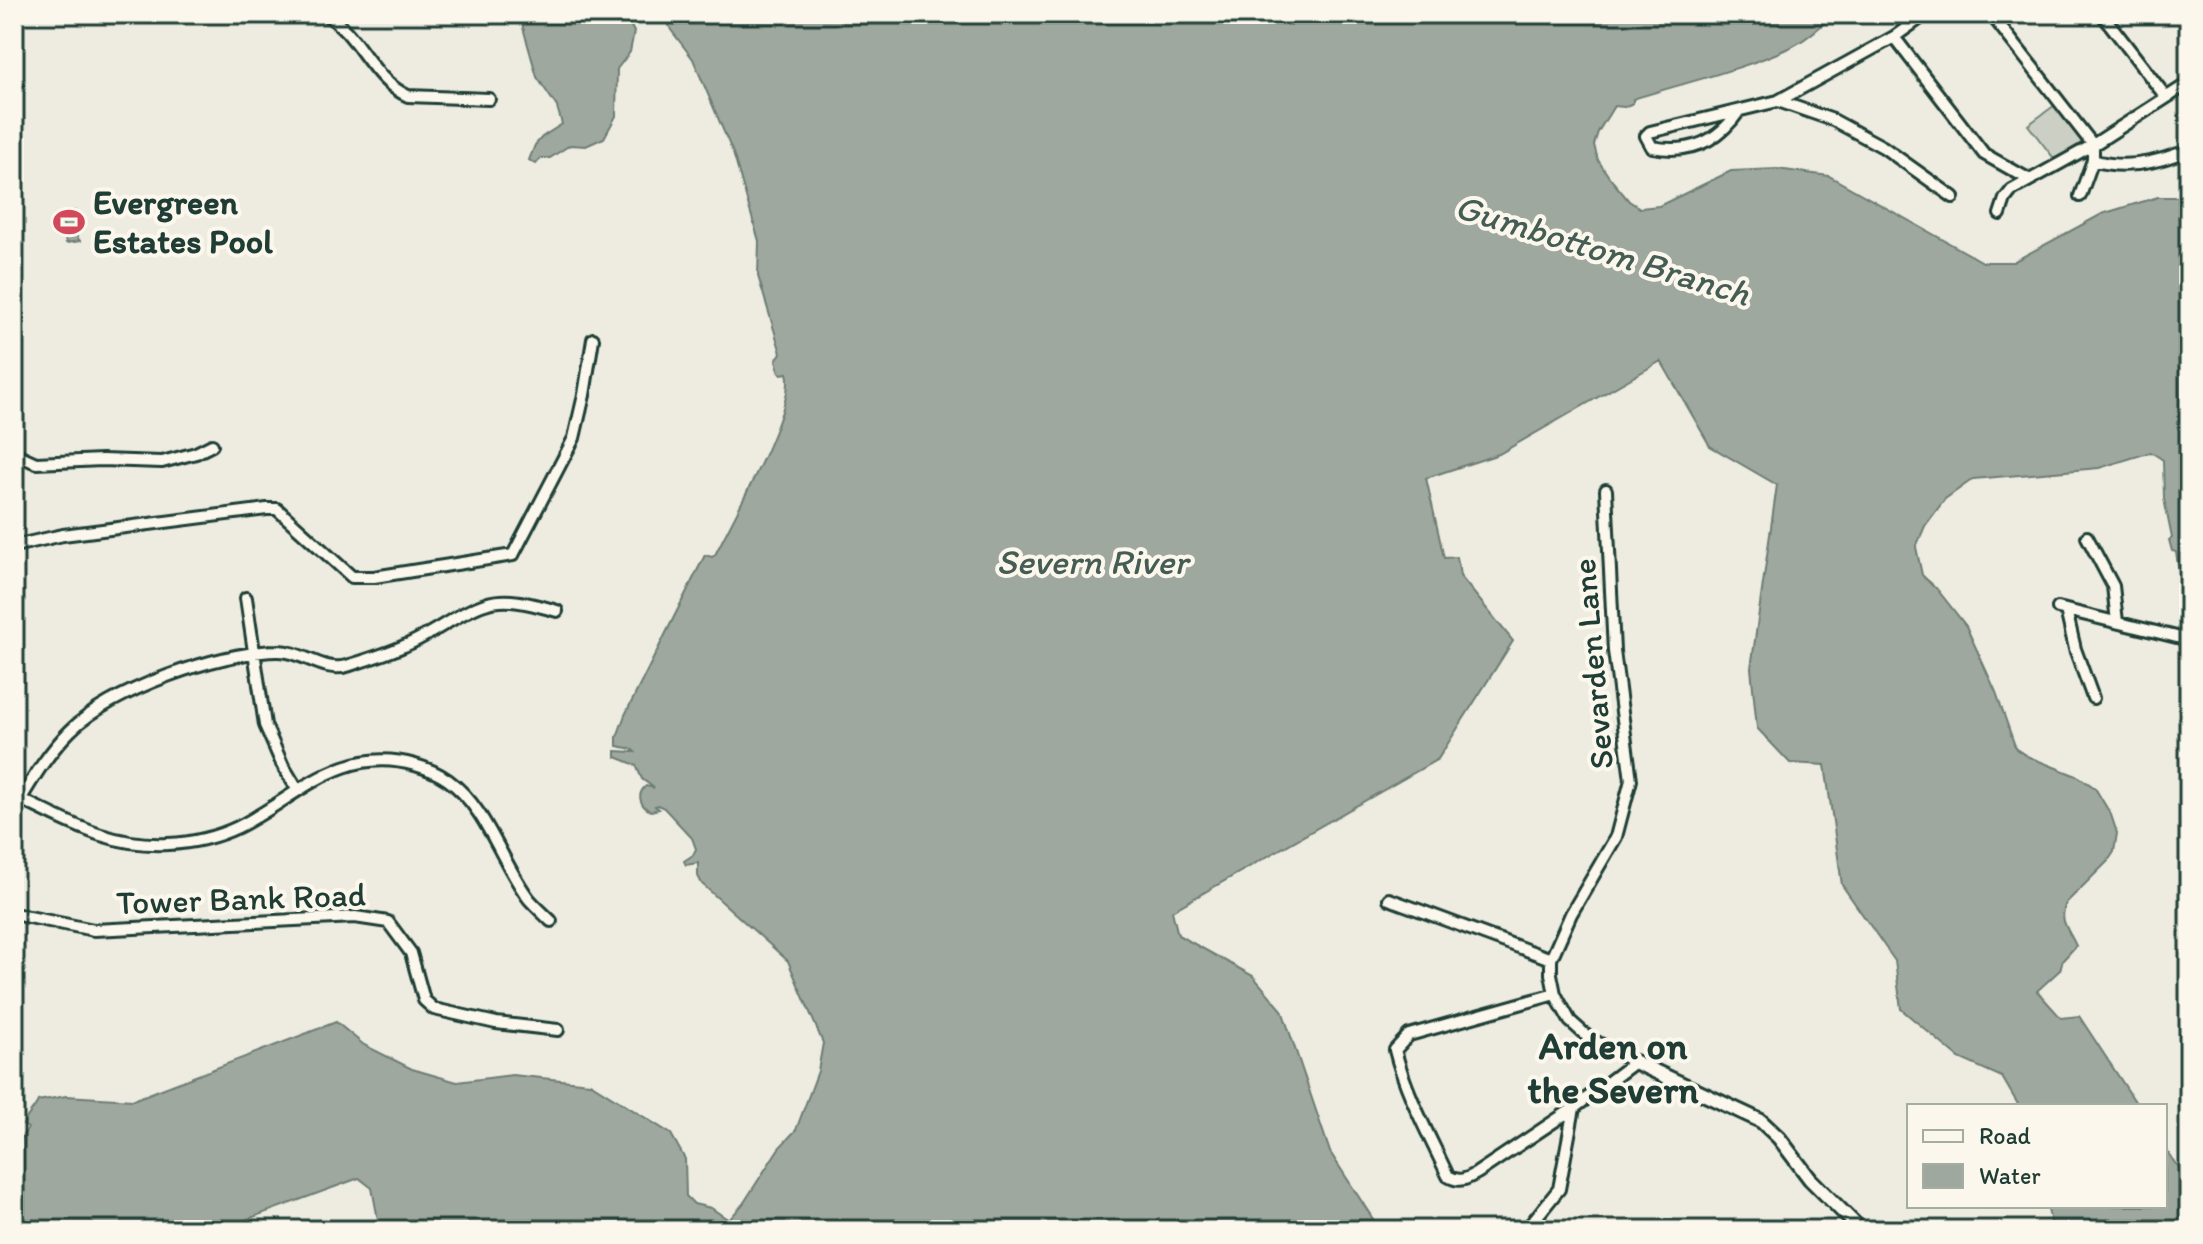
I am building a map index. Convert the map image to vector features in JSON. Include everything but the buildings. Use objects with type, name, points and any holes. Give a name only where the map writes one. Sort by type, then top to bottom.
[{"type":"street","points":[[325,14],[342,25],[372,68],[398,91],[408,96],[489,99]]},
{"type":"street","points":[[1739,111],[1728,128],[1693,148],[1672,151],[1652,147],[1646,136],[1650,132],[1778,101],[1894,37],[1926,14]]},
{"type":"street","points":[[1991,14],[2093,145],[2093,160],[2080,196]]},
{"type":"street","points":[[2102,14],[2166,97]]},
{"type":"street","points":[[1894,37],[1984,154],[2030,180]]},
{"type":"street","points":[[2000,214],[2012,190],[2093,145],[2189,83]]},
{"type":"street","points":[[1778,101],[1833,120],[1883,147],[1953,197]]},
{"type":"street","points":[[2093,160],[2110,166],[2160,161],[2178,154]]},
{"type":"street","points":[[14,546],[43,538],[277,509],[352,577],[374,577],[513,555],[574,438],[593,339]]},
{"type":"street","points":[[14,453],[36,463],[102,460],[162,462],[196,453],[212,445]]},
{"type":"street","name":"Sevarden Lane","points":[[1551,959],[1571,914],[1616,837],[1631,780],[1614,651],[1606,490]]},
{"type":"street","points":[[2087,537],[2113,586],[2117,622]]},
{"type":"street","points":[[246,598],[265,725],[297,789]]},
{"type":"street","points":[[14,810],[17,798],[46,756],[94,711],[137,689],[187,670],[253,652],[281,651],[313,659],[325,666],[344,667],[404,647],[485,604],[507,601],[557,611]]},
{"type":"street","points":[[2093,698],[2062,609],[2189,640]]},
{"type":"street","points":[[17,798],[88,833],[128,842],[170,844],[227,832],[322,775],[380,758],[425,768],[447,779],[468,799],[529,899],[551,921]]},
{"type":"street","points":[[1389,899],[1551,959],[1555,994],[1570,1021],[1580,1031],[1635,1062],[1761,1121],[1779,1138],[1810,1179],[1861,1230]]},
{"type":"street","name":"Tower Bank Road","points":[[14,914],[94,930],[355,917],[388,922],[411,953],[424,1000],[434,1009],[496,1023],[558,1030]]},
{"type":"street","points":[[1555,994],[1409,1035],[1395,1050],[1400,1071],[1448,1176],[1454,1180],[1464,1180],[1477,1173],[1574,1108],[1635,1062]]},
{"type":"street","points":[[1526,1230],[1559,1189],[1574,1108]]},
{"type":"shaded area","points":[[2055,105],[2085,140],[2056,161],[2028,125]]},
{"type":"water","points":[[531,14],[625,14],[634,32],[630,52],[617,69],[616,116],[604,138],[586,146],[570,145],[550,158],[541,158],[536,164],[529,160],[535,145],[562,124],[557,107],[537,77],[522,24],[529,21]]},
{"type":"water","name":"Severn River","points":[[664,14],[1837,14],[1799,42],[1774,54],[1633,99],[1633,103],[1624,107],[1614,106],[1594,145],[1598,160],[1609,177],[1629,201],[1640,208],[1659,206],[1731,171],[1777,169],[1829,176],[1983,262],[2013,262],[2102,214],[2158,197],[2189,197],[2189,601],[2180,578],[2176,552],[2172,551],[2169,540],[2172,538],[2164,499],[2163,460],[2151,452],[2099,468],[1973,479],[1945,499],[1925,526],[1916,547],[1922,575],[1966,626],[1996,692],[2016,749],[2079,777],[2095,788],[2111,815],[2117,833],[2114,852],[2066,903],[2064,910],[2065,925],[2076,946],[2063,960],[2060,970],[2037,991],[2061,1018],[2079,1016],[2137,1104],[2018,1104],[2002,1077],[1959,1058],[1901,1009],[1895,961],[1842,885],[1825,765],[1790,763],[1757,728],[1751,668],[1777,485],[1710,446],[1661,361],[1499,454],[1426,478],[1444,558],[1457,557],[1460,576],[1513,641],[1438,759],[1172,911],[1178,935],[1253,976],[1282,1010],[1330,1152],[1380,1230],[380,1230],[372,1188],[359,1178],[218,1230],[18,1230],[14,1181],[17,1144],[28,1128],[23,1125],[24,1122],[38,1101],[66,1096],[133,1100],[336,1022],[364,1045],[412,1069],[457,1082],[512,1075],[590,1083],[671,1134],[685,1159],[686,1196],[694,1204],[711,1208],[729,1220],[779,1148],[796,1130],[818,1071],[823,1043],[788,961],[702,884],[698,876],[698,863],[686,865],[684,861],[696,849],[692,838],[664,808],[658,805],[655,806],[659,809],[651,811],[644,807],[641,793],[646,786],[654,788],[642,779],[636,765],[616,757],[616,751],[635,752],[617,746],[625,715],[705,555],[715,555],[748,490],[773,435],[787,389],[787,373],[779,372],[776,360],[781,353],[758,276],[759,241],[733,153],[693,59],[671,30]]},
{"type":"water","name":"Evergreen Estates Pool","points":[[75,211],[74,226],[80,241],[66,243],[65,237],[57,237],[55,232],[64,229],[61,213]]},
{"type":"water","points":[[2167,1151],[2189,1175],[2189,1230],[2053,1230],[2048,1208],[2167,1208]]},
{"type":"place","name":"Evergreen Estates Pool","points":[[69,222]]},
{"type":"district","name":"Arden on the Severn","points":[[1613,1068]]},
{"type":"water label","name":"Gumbottom Branch","points":[[1603,249]]}]
